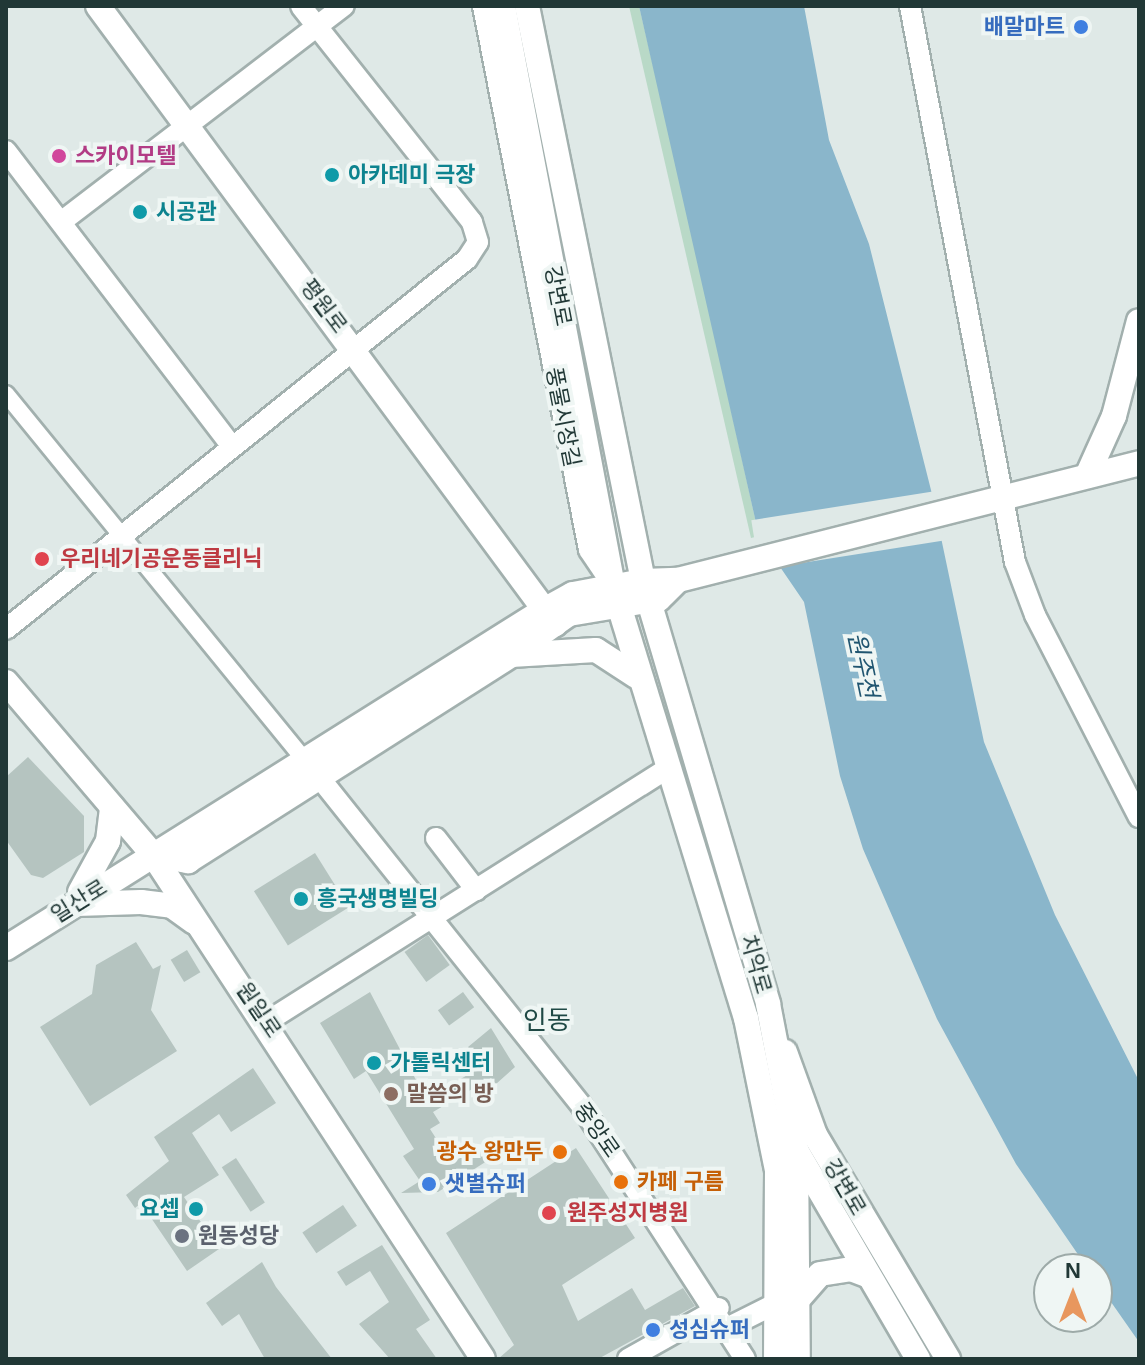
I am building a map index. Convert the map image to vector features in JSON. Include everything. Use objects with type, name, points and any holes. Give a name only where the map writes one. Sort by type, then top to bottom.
[{"type":"street","name":"평원로","points":[[98,6],[355,346],[550,617]]},
{"type":"street","points":[[6,629],[355,346],[478,242],[472,222],[301,6]]},
{"type":"street","points":[[61,222],[344,6]]},
{"type":"street","name":"풍물시장길","points":[[483,6],[589,550],[616,596]]},
{"type":"street","name":"강변로","points":[[503,6],[616,596]]},
{"type":"street","name":"강변로","points":[[527,6],[646,591]]},
{"type":"street","points":[[910,6],[996,498],[1035,615],[1139,817]]},
{"type":"street","points":[[6,151],[231,445]]},
{"type":"street","points":[[1087,476],[1114,416],[1139,321]]},
{"type":"street","name":"중앙로","points":[[6,394],[116,538],[314,770],[426,918],[582,1107],[719,1308],[745,1359]]},
{"type":"street","points":[[314,770],[511,655],[573,594],[616,596],[646,591],[678,580],[1139,463]]},
{"type":"street","name":"치악로","points":[[646,591],[768,1004],[796,1150],[790,1299],[776,1359]]},
{"type":"street","name":"치악로","points":[[616,596],[636,676],[746,1018],[777,1171],[798,1359]]},
{"type":"street","points":[[153,855],[188,861],[314,770],[550,617]]},
{"type":"street","points":[[511,655],[596,650],[636,676]]},
{"type":"street","name":"원일로","points":[[6,682],[153,855],[268,1021],[483,1359]]},
{"type":"street","points":[[268,1021],[426,918],[476,890],[665,770]]},
{"type":"street","points":[[69,905],[96,873],[112,807]]},
{"type":"street","points":[[436,838],[476,890]]},
{"type":"street","name":"일산로","points":[[6,948],[69,905],[153,855]]},
{"type":"street","points":[[69,905],[172,906],[205,930]]},
{"type":"street","name":"강변로","points":[[768,1004],[815,1135],[948,1359]]},
{"type":"street","name":"강변로","points":[[746,1018],[796,1150],[918,1359]]},
{"type":"street","points":[[729,1327],[790,1299],[820,1274],[851,1269],[869,1276]]},
{"type":"street","points":[[628,1359],[719,1308]]},
{"type":"green space","points":[[629,6],[639,6],[679,175],[759,536],[751,538]]},
{"type":"water","name":"원주천","points":[[639,6],[804,6],[829,140],[869,244],[931,490],[984,742],[1055,915],[1139,1081],[1139,1342],[1113,1305],[1113,1253],[1077,1253],[1016,1164],[937,1019],[863,849],[840,776],[804,602],[759,536]]},
{"type":"pier","points":[[936,491],[944,540],[759,570],[751,520]]},
{"type":"building","points":[[28,757],[84,816],[84,852],[43,878],[31,875],[6,840],[6,777]]},
{"type":"building","name":"흥국생명빌딩","points":[[315,853],[349,907],[288,945],[254,891]]},
{"type":"building","points":[[428,935],[450,965],[426,982],[405,952]]},
{"type":"building","points":[[136,942],[153,969],[161,965],[151,1010],[177,1051],[90,1106],[40,1027],[92,994],[96,965]]},
{"type":"building","points":[[187,950],[200,972],[184,982],[171,960]]},
{"type":"building","points":[[370,992],[426,1099],[483,1066],[468,1047],[491,1028],[515,1067],[496,1084],[491,1078],[433,1112],[440,1123],[430,1129],[452,1163],[478,1147],[487,1161],[438,1192],[401,1193],[420,1181],[403,1156],[414,1149],[366,1071],[354,1079],[320,1023]]},
{"type":"building","points":[[463,992],[474,1007],[449,1026],[438,1010]]},
{"type":"building","points":[[253,1068],[276,1103],[231,1132],[219,1114],[192,1133],[219,1175],[184,1197],[219,1249],[187,1271],[141,1203],[135,1208],[126,1195],[169,1161],[154,1137]]},
{"type":"building","points":[[576,1148],[635,1238],[562,1285],[578,1321],[632,1288],[645,1310],[683,1288],[695,1306],[598,1359],[498,1359],[514,1345],[446,1233]]},
{"type":"building","points":[[236,1158],[265,1202],[251,1212],[222,1167]]},
{"type":"building","points":[[343,1205],[357,1226],[316,1253],[302,1232]]},
{"type":"building","points":[[382,1245],[430,1320],[416,1329],[437,1359],[390,1359],[359,1324],[389,1302],[370,1271],[346,1286],[337,1272]]},
{"type":"building","points":[[262,1262],[276,1287],[332,1359],[265,1359],[239,1314],[222,1326],[206,1303]]},
{"type":"place","name":"배말마트","points":[[1081,27]]},
{"type":"place","name":"스카이모텔","points":[[59,156]]},
{"type":"place","name":"아카데미 극장","points":[[332,175]]},
{"type":"place","name":"시공관","points":[[140,212]]},
{"type":"place","name":"우리네기공운동클리닉","points":[[42,559]]},
{"type":"place","name":"흥국생명빌딩","points":[[301,899]]},
{"type":"place","name":"가톨릭센터","points":[[374,1063]]},
{"type":"place","name":"말씀의 방","points":[[391,1094]]},
{"type":"place","name":"광수 왕만두","points":[[560,1152]]},
{"type":"place","name":"카페 구름","points":[[621,1182]]},
{"type":"place","name":"샛별슈퍼","points":[[429,1184]]},
{"type":"place","name":"요셉","points":[[196,1209]]},
{"type":"place","name":"원주성지병원","points":[[549,1213]]},
{"type":"place","name":"원동성당","points":[[182,1236]]},
{"type":"place","name":"성심슈퍼","points":[[653,1330]]},
{"type":"district","name":"인동","points":[[547,1021]]}]
